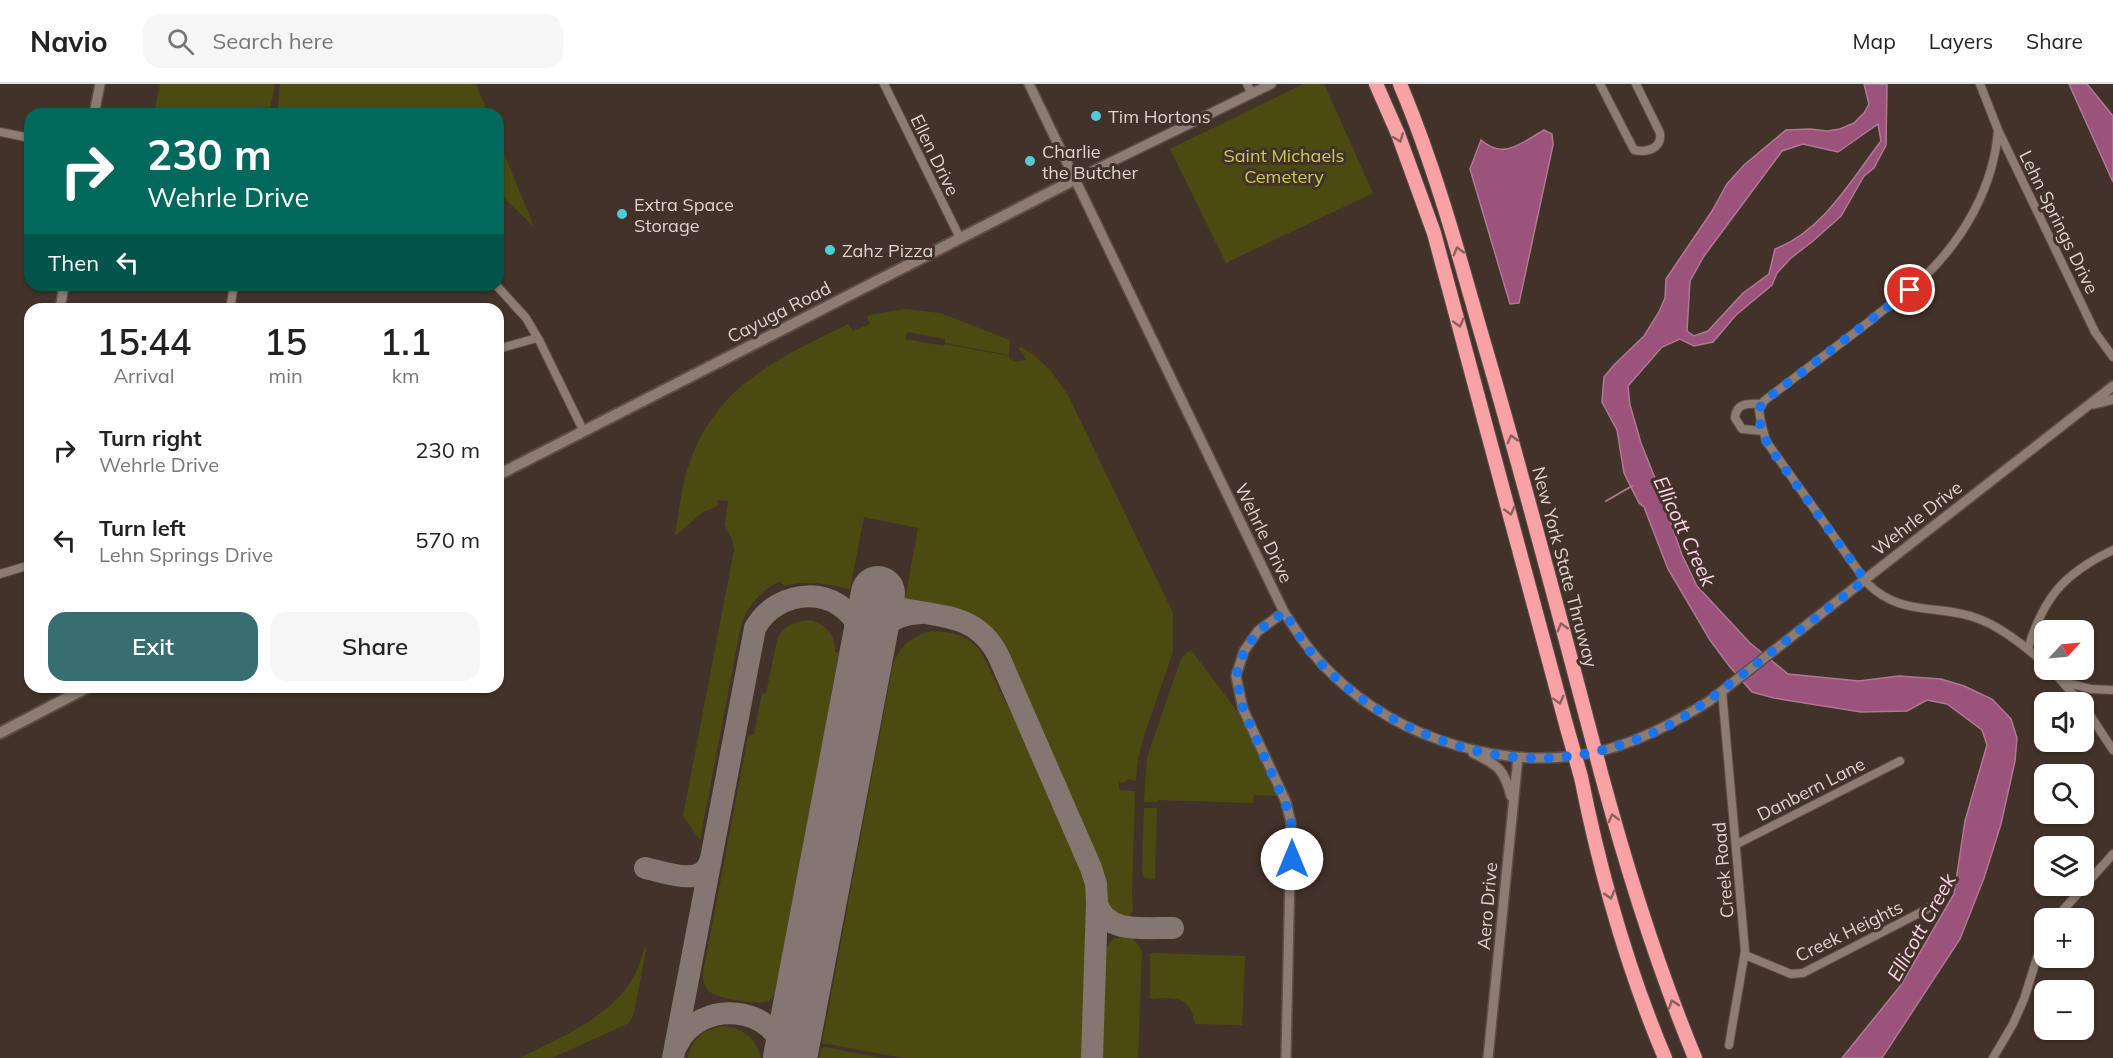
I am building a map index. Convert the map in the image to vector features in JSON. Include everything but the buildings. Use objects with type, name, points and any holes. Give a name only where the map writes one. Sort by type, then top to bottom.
[{"type":"highway","points":[[1376,84],[1398,134],[1434,233],[1581,777],[1596,851],[1647,1015],[1665,1058]]},
{"type":"highway","name":"New York State Thruway","points":[[1400,84],[1440,192],[1506,417],[1622,849],[1677,1014],[1695,1058]]},
{"type":"main road","name":"Cayuga Road","points":[[504,471],[1076,179]]},
{"type":"main road","points":[[0,733],[77,693]]},
{"type":"street","points":[[95,108],[100,84]]},
{"type":"street","name":"Ellen Drive","points":[[884,84],[960,238]]},
{"type":"street","name":"Wehrle Drive","points":[[1029,84],[1284,612],[1309,649],[1332,675],[1370,705],[1415,730],[1457,746],[1518,757],[1579,755],[1627,742],[1664,727],[1708,702],[2113,386]]},
{"type":"street","points":[[1247,84],[1251,94]]},
{"type":"street","points":[[1076,179],[1271,84]]},
{"type":"street","points":[[1600,84],[1635,150],[1642,152],[1658,145],[1661,140],[1660,132],[1636,84]]},
{"type":"street","name":"Lehn Springs Drive","points":[[1980,84],[1998,130],[2096,332],[2113,357]]},
{"type":"street","name":"Lehn Springs Drive","points":[[1763,430],[1742,429],[1735,418],[1736,410],[1743,404],[1761,404],[1910,290],[1937,264],[1959,235],[1983,193],[1994,162],[1998,130]]},
{"type":"street","points":[[0,132],[24,137]]},
{"type":"street","points":[[501,291],[526,318],[583,430]]},
{"type":"street","points":[[504,347],[537,338]]},
{"type":"street","points":[[2089,405],[2113,399]]},
{"type":"street","points":[[1761,404],[1759,410],[1763,430],[1770,448],[1875,591],[1900,605],[1958,613],[1980,619],[2034,655]]},
{"type":"street","points":[[2028,650],[2041,613],[2057,589],[2080,567],[2113,550]]},
{"type":"street","points":[[0,574],[24,567]]},
{"type":"street","points":[[1284,612],[1258,631],[1244,651],[1236,676],[1243,709],[1286,802],[1292,823],[1286,1058]]},
{"type":"street","points":[[2064,682],[2091,689],[2113,690]]},
{"type":"street","points":[[2064,682],[2072,692]]},
{"type":"street","name":"Creek Road","points":[[1722,691],[1745,955],[1729,1045]]},
{"type":"street","points":[[2094,721],[2113,750]]},
{"type":"street","points":[[1457,746],[1494,763],[1507,780],[1513,802]]},
{"type":"street","name":"Aero Drive","points":[[1488,1058],[1518,757]]},
{"type":"street","name":"Danbern Lane","points":[[1737,844],[1900,761]]},
{"type":"street","points":[[2065,908],[2113,854]]},
{"type":"street","name":"Creek Heights","points":[[1745,955],[1791,974],[1803,973],[1933,906]]},
{"type":"street","points":[[1994,1058],[2013,1024],[2034,968]]},
{"type":"green space","points":[[160,84],[275,84],[270,108],[155,108]]},
{"type":"green space","points":[[280,84],[476,84],[486,108],[278,108]]},
{"type":"green space","name":"Saint Michaels Cemetery","points":[[1303,84],[1324,84],[1373,193],[1226,263],[1170,149]]},
{"type":"green space","points":[[504,154],[534,227],[504,198]]},
{"type":"green space","points":[[905,309],[940,313],[1010,340],[1009,355],[945,343],[945,339],[907,332],[905,339],[1009,356],[1009,359],[1017,362],[1026,360],[1018,349],[1021,347],[1034,355],[1051,371],[1068,395],[1173,613],[1173,652],[1145,733],[1138,758],[1136,781],[1128,779],[1125,782],[1119,782],[1119,790],[1135,791],[1133,911],[1129,917],[1116,916],[1109,906],[1099,863],[1004,644],[984,622],[972,615],[948,607],[905,600],[918,528],[864,517],[850,589],[809,583],[784,586],[781,581],[756,599],[741,625],[700,840],[683,816],[734,550],[732,539],[725,525],[728,501],[718,500],[717,506],[703,512],[675,536],[683,485],[692,456],[704,430],[719,409],[737,390],[756,375],[800,348],[848,324],[853,331],[870,324],[867,318],[869,315]]},
{"type":"green space","points":[[811,620],[826,628],[834,641],[835,652],[839,653],[775,993],[769,1001],[764,1002],[729,999],[709,991],[704,982],[703,973],[748,736],[754,734],[762,693],[766,694],[777,640],[791,625]]},
{"type":"green space","points":[[932,631],[946,632],[965,638],[981,652],[1026,743],[1084,877],[1088,895],[1083,1058],[903,1058],[822,1043],[892,669],[901,649],[906,644],[917,636]]},
{"type":"green space","points":[[1191,650],[1240,715],[1278,796],[1254,795],[1253,803],[1158,800],[1157,802],[1144,802],[1147,757],[1181,659]]},
{"type":"green space","points":[[1144,808],[1157,808],[1155,879],[1144,878],[1142,871]]},
{"type":"green space","points":[[1126,936],[1134,939],[1142,951],[1138,1058],[1101,1058],[1105,949],[1113,939]]},
{"type":"green space","points":[[644,948],[646,949],[634,1014],[629,1023],[552,1058],[520,1058],[578,1028],[613,1003],[627,988]]},
{"type":"green space","points":[[1150,953],[1245,956],[1242,1025],[1195,1024],[1190,1008],[1180,1000],[1150,999]]},
{"type":"green space","points":[[721,1026],[735,1028],[747,1034],[756,1044],[761,1058],[688,1058],[692,1046],[699,1037]]},
{"type":"green space","points":[[825,1047],[882,1058],[819,1058],[821,1049]]},
{"type":"shaded area","points":[[1864,84],[1887,84],[1886,145],[1874,168],[1864,176],[1841,216],[1791,258],[1777,273],[1772,285],[1736,315],[1713,342],[1694,346],[1680,339],[1662,347],[1628,386],[1630,405],[1641,443],[1682,555],[1697,586],[1750,643],[1788,674],[1859,681],[1899,676],[1941,679],[1964,686],[1992,699],[2011,719],[2017,738],[2015,761],[2001,824],[1984,878],[1960,939],[1882,1058],[1842,1058],[1901,985],[1954,894],[1965,821],[1987,745],[1982,730],[1947,704],[1927,700],[1907,711],[1861,712],[1774,698],[1752,692],[1710,640],[1668,569],[1644,507],[1639,503],[1624,473],[1617,430],[1602,402],[1604,377],[1644,336],[1665,298],[1666,279],[1712,211],[1727,184],[1744,165],[1786,130],[1840,129],[1854,123],[1869,104]],"holes":[[[1878,124],[1881,141],[1822,217],[1792,241],[1775,249],[1769,274],[1743,293],[1708,331],[1694,336],[1687,331],[1690,281],[1704,256],[1782,151],[1803,144],[1838,152]]]},
{"type":"shaded area","points":[[2069,84],[2087,84],[2113,116],[2113,182]]},
{"type":"shaded area","points":[[1544,130],[1552,134],[1553,145],[1519,303],[1510,304],[1470,169],[1481,140],[1497,149],[1505,149],[1520,144]]},
{"type":"waterway","points":[[1606,501],[1632,486]]},
{"type":"taxiway","points":[[673,1058],[755,628],[765,614],[793,598],[809,596],[824,598],[851,615],[860,630],[864,656],[861,681]]},
{"type":"taxiway","points":[[903,609],[959,620],[971,625],[991,643],[1091,868],[1096,884],[1097,903],[1092,1058]]},
{"type":"taxiway","points":[[866,662],[873,642],[884,627],[899,617],[921,613]]},
{"type":"taxiway","points":[[645,868],[672,875],[691,876],[706,869],[710,861]]},
{"type":"taxiway","points":[[1097,903],[1101,913],[1118,925],[1173,928]]},
{"type":"taxiway","points":[[677,1045],[688,1030],[702,1020],[719,1014],[736,1014],[753,1018],[768,1027],[780,1040],[786,1058]]},
{"type":"runway","points":[[790,1058],[878,593]]},
{"type":"place","name":"Tim Hortons","points":[[1096,116]]},
{"type":"place","name":"Charlie the Butcher","points":[[1030,161]]},
{"type":"place","name":"Extra Space Storage","points":[[622,214]]},
{"type":"place","name":"Zahz Pizza","points":[[830,250]]},
{"type":"route","points":[[1292,859],[1292,823],[1286,802],[1243,709],[1236,676],[1244,651],[1258,631],[1284,612],[1309,649],[1332,675],[1370,705],[1415,730],[1457,746],[1518,757],[1561,757],[1605,750],[1656,732],[1708,702],[1865,580],[1770,448],[1766,441],[1759,410],[1764,401],[1910,290]]},
{"type":"water label","name":"Ellicott Creek","points":[[1685,531]]},
{"type":"water label","name":"Ellicott Creek","points":[[1921,927]]}]
